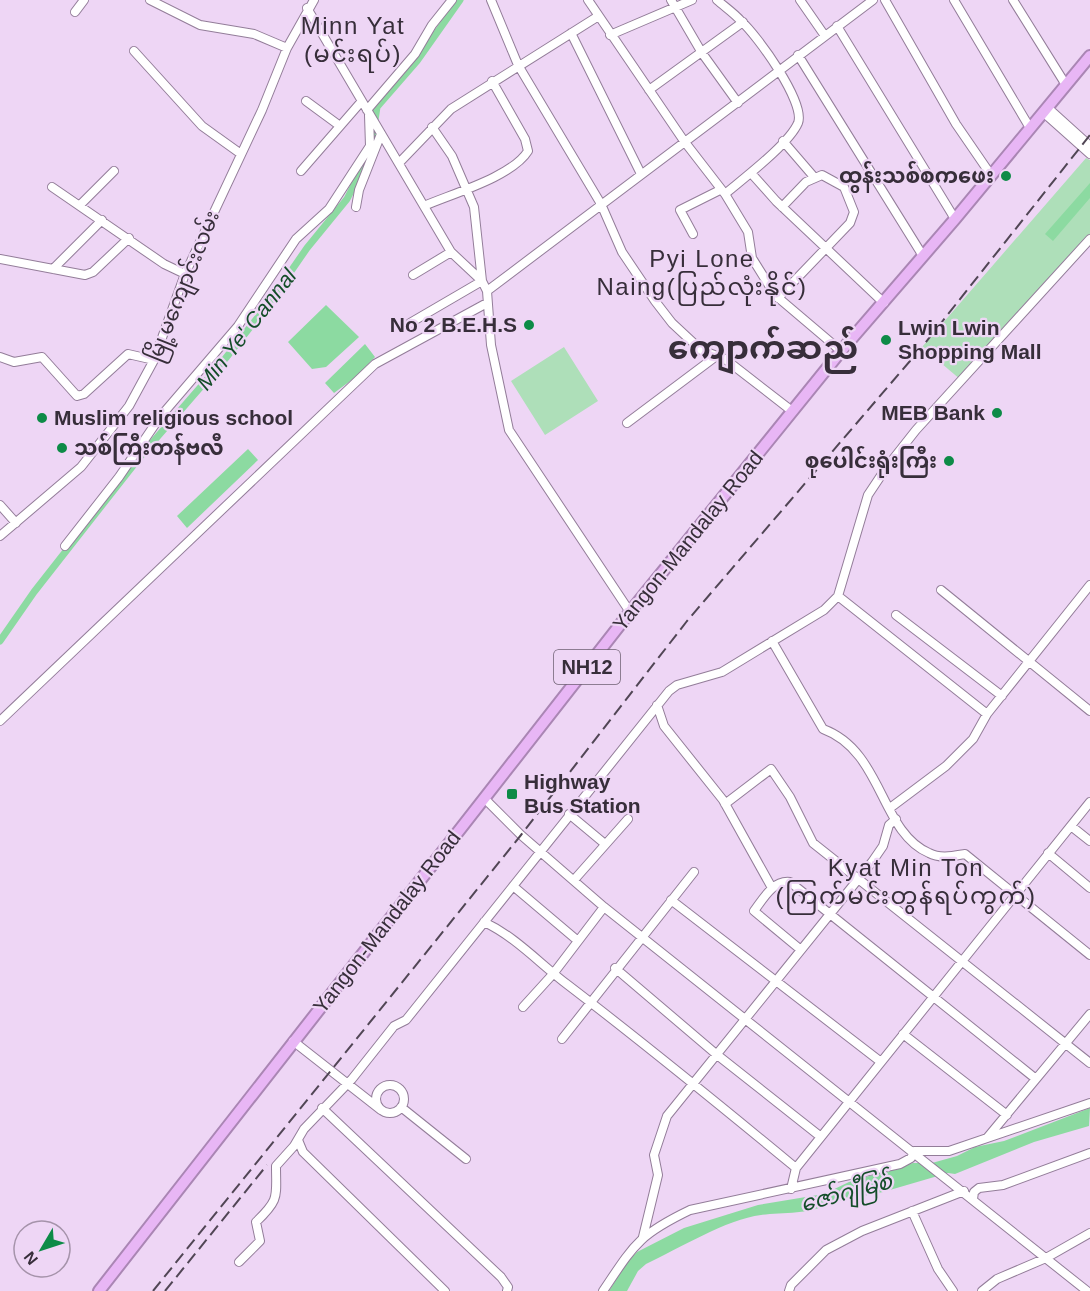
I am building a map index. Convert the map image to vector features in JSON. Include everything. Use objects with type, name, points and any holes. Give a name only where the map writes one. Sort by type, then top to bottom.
[{"type":"highway","name":"Yangon-Mandalay Road","points":[[99,1291],[630,612],[841,351],[955,219],[1090,56]]},
{"type":"street","points":[[75,12],[84,0]]},
{"type":"street","points":[[150,0],[200,25],[254,34],[287,48]]},
{"type":"street","name":"မြို့မကျောင်းလမ်း","points":[[0,536],[81,467],[129,406],[154,360],[185,274],[287,48],[307,8],[314,0]]},
{"type":"street","points":[[66,546],[119,477],[160,417],[244,318],[296,239],[329,209],[370,146],[368,111],[415,54],[432,25],[452,0]]},
{"type":"street","points":[[491,0],[518,65],[601,204],[622,252],[655,301],[687,338],[715,357],[725,359],[792,411]]},
{"type":"street","points":[[588,0],[597,17],[684,141],[723,192],[748,232],[752,258],[778,297],[841,351]]},
{"type":"street","points":[[610,35],[673,3],[692,0]]},
{"type":"street","points":[[693,234],[680,210],[723,192],[750,173],[783,141],[797,124],[800,114],[779,70],[743,22],[717,0]]},
{"type":"street","points":[[800,0],[825,36]]},
{"type":"street","points":[[487,291],[873,0]]},
{"type":"street","points":[[885,0],[956,124],[991,175]]},
{"type":"street","points":[[954,0],[1030,128]]},
{"type":"street","points":[[1013,0],[1066,85]]},
{"type":"street","points":[[673,3],[702,53],[738,103]]},
{"type":"street","points":[[307,8],[451,252],[482,281],[487,291],[495,373],[509,430],[630,612]]},
{"type":"street","points":[[399,163],[451,109],[492,81],[597,17]]},
{"type":"street","points":[[650,90],[743,22]]},
{"type":"street","points":[[837,26],[955,219]]},
{"type":"street","points":[[571,33],[641,174]]},
{"type":"street","points":[[134,51],[202,126],[241,154]]},
{"type":"street","points":[[798,55],[923,256]]},
{"type":"street","points":[[424,206],[497,175],[528,151],[525,139],[492,81]]},
{"type":"street","points":[[306,101],[340,126]]},
{"type":"street","points":[[301,171],[362,102]]},
{"type":"street","points":[[1046,110],[1090,146]]},
{"type":"street","points":[[1046,110],[1090,154]]},
{"type":"street","points":[[432,127],[468,188],[474,207],[482,281]]},
{"type":"street","points":[[356,207],[359,190],[381,134]]},
{"type":"street","points":[[778,297],[850,223],[854,212],[844,188],[830,178],[813,177],[783,141]]},
{"type":"street","points":[[80,205],[114,171]]},
{"type":"street","points":[[750,173],[782,207],[884,303]]},
{"type":"street","points":[[782,207],[813,177]]},
{"type":"street","points":[[52,187],[164,264],[185,274]]},
{"type":"street","points":[[53,268],[102,220]]},
{"type":"street","points":[[0,259],[85,275],[93,272],[129,238]]},
{"type":"street","points":[[239,1262],[260,1241],[256,1222],[274,1204],[278,1177],[276,1166],[322,1108],[394,1026],[406,1020],[657,705],[677,685],[722,672],[824,610],[838,596],[868,495],[886,468],[916,430],[1090,239]]},
{"type":"street","points":[[413,275],[451,252]]},
{"type":"street","points":[[410,324],[482,281]]},
{"type":"street","points":[[0,721],[375,364],[487,303]]},
{"type":"street","points":[[0,357],[14,362],[42,357],[77,396],[84,394],[128,354],[154,360]]},
{"type":"street","points":[[627,423],[715,357]]},
{"type":"street","points":[[0,505],[16,523]]},
{"type":"street","points":[[890,808],[946,766],[973,739],[987,714],[1090,585]]},
{"type":"street","points":[[941,590],[1090,711]]},
{"type":"street","points":[[838,596],[987,714]]},
{"type":"street","points":[[896,615],[1002,696]]},
{"type":"street","points":[[772,641],[822,729],[838,735],[856,751],[896,819],[918,846],[940,857],[965,854],[1090,955]]},
{"type":"street","points":[[657,705],[664,726],[725,804],[772,888]]},
{"type":"street","points":[[725,804],[771,769],[790,797],[813,843],[1090,1063]]},
{"type":"street","points":[[485,799],[604,907],[1087,1291]]},
{"type":"street","points":[[791,1189],[796,1168],[1090,802]]},
{"type":"street","points":[[569,814],[605,844]]},
{"type":"street","points":[[574,880],[628,819]]},
{"type":"street","points":[[643,1237],[658,1175],[654,1155],[667,1116],[858,880],[883,846],[889,825],[896,819]]},
{"type":"street","points":[[1071,826],[1090,841]]},
{"type":"street","points":[[1048,853],[1090,888]]},
{"type":"street","points":[[561,1039],[694,872]]},
{"type":"street","points":[[801,950],[754,911],[772,888],[783,881],[790,882],[1036,1079]]},
{"type":"street","points":[[513,886],[578,941]]},
{"type":"street","points":[[671,900],[881,1062]]},
{"type":"street","points":[[524,1007],[553,974],[604,907]]},
{"type":"street","points":[[484,922],[504,931],[553,974],[694,1083],[796,1168]]},
{"type":"street","points":[[615,969],[716,1054],[821,1137]]},
{"type":"street","points":[[986,1140],[1090,1014]]},
{"type":"street","points":[[903,1034],[1007,1115]]},
{"type":"street","points":[[293,1041],[381,1110],[394,1113],[401,1107],[404,1098],[399,1089],[387,1086],[377,1094],[377,1103],[381,1110]]},
{"type":"street","points":[[603,1291],[617,1266],[643,1237],[660,1225],[690,1210],[900,1164],[917,1154],[949,1151],[1090,1103]]},
{"type":"street","points":[[401,1107],[466,1159]]},
{"type":"street","points":[[322,1108],[501,1278],[508,1287],[507,1291]]},
{"type":"street","points":[[298,1140],[303,1152],[445,1291]]},
{"type":"street","points":[[973,1199],[974,1192],[979,1188],[1003,1185],[1090,1153]]},
{"type":"street","points":[[789,1291],[791,1285],[826,1250],[861,1231],[964,1191]]},
{"type":"street","points":[[912,1210],[938,1269],[953,1291]]},
{"type":"street","points":[[982,1291],[997,1279],[1046,1258],[1090,1233]]},
{"type":"shaded area","points":[[1086,158],[1090,160],[1090,239],[961,380],[922,347]]},
{"type":"shaded area","points":[[564,347],[598,401],[545,435],[511,381]]},
{"type":"water","points":[[1090,183],[1090,198],[1053,241],[1045,234]]},
{"type":"water","points":[[326,305],[359,337],[326,367],[312,369],[288,342]]},
{"type":"water","points":[[365,344],[375,357],[357,376],[334,393],[325,383]]},
{"type":"water","points":[[248,449],[258,460],[187,528],[177,516]]},
{"type":"water","name":"ဇော်ဂျီမြစ်","points":[[1090,1108],[1089,1126],[1034,1142],[955,1174],[948,1173],[883,1192],[828,1203],[814,1210],[761,1215],[733,1222],[646,1264],[638,1271],[627,1291],[609,1291],[626,1264],[637,1252],[684,1228],[758,1205],[824,1194],[849,1182],[913,1163],[932,1163],[957,1156],[975,1147],[1004,1141]]},
{"type":"waterway","name":"Min Ye' Cannal","points":[[372,140],[377,107],[417,61],[460,0]]},
{"type":"waterway","name":"Min Ye' Cannal","points":[[0,641],[34,592],[139,458],[225,359],[269,303],[307,248],[347,199],[369,156]]},
{"type":"railway","points":[[153,1291],[521,835],[687,621],[922,347],[1090,135]]},
{"type":"railway","points":[[165,1291],[267,1165]]},
{"type":"place","name":"ထွန်းသစ်စကဖေး","points":[[1006,176]]},
{"type":"place","name":"No 2 B.E.H.S","points":[[529,325]]},
{"type":"place","name":"Lwin Lwin Shopping Mall","points":[[886,340]]},
{"type":"place","name":"MEB Bank","points":[[997,413]]},
{"type":"place","name":"Muslim religious school","points":[[42,418]]},
{"type":"place","name":"သစ်ကြီးတန်ဗလီ","points":[[62,448]]},
{"type":"place","name":"စုပေါင်းရုံးကြီး","points":[[949,461]]},
{"type":"place","name":"Highway Bus Station","points":[[512,794]]},
{"type":"district","name":"Minn Yat (မင်းရပ်)","points":[[353,40]]},
{"type":"district","name":"Pyi Lone Naing(ပြည်လုံးနိုင်)","points":[[702,273]]},
{"type":"district","name":"ကျောက်ဆည်","points":[[763,347]]},
{"type":"district","name":"Kyat Min Ton (ကြက်မင်းတွန်ရပ်ကွက်)","points":[[906,882]]}]
